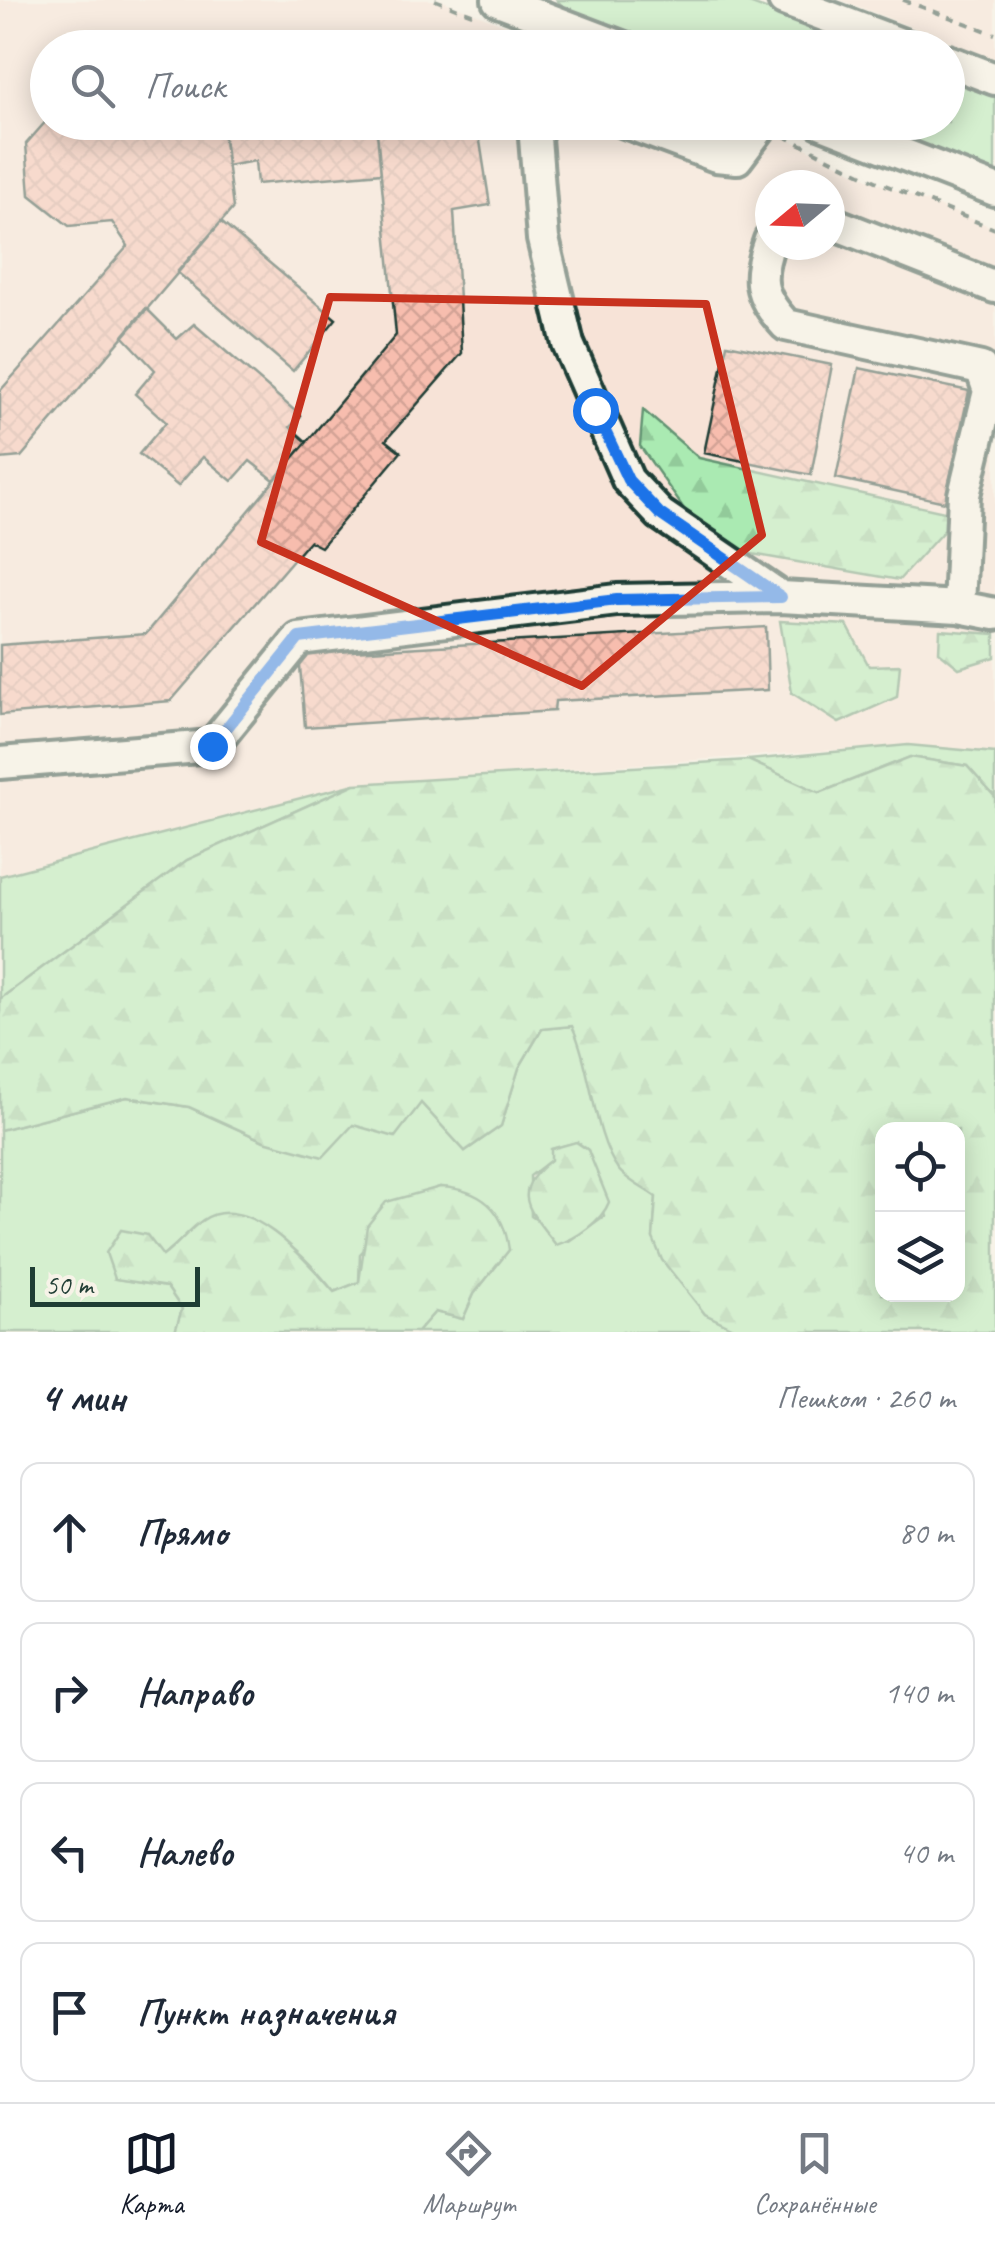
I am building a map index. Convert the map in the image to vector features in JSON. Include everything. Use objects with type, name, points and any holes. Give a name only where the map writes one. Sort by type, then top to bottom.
[{"type":"street","points":[[498,0],[541,8],[587,30]]},
{"type":"street","points":[[784,0],[863,30]]},
{"type":"street","points":[[965,68],[995,79]]},
{"type":"street","points":[[535,140],[543,239],[568,344],[628,480],[660,514],[781,597]]},
{"type":"street","points":[[673,140],[716,156],[737,158],[751,140]]},
{"type":"street","points":[[866,140],[995,190]]},
{"type":"street","points":[[845,228],[995,288]]},
{"type":"street","points":[[763,260],[758,274],[771,309],[786,325],[981,368],[989,391],[964,495],[959,608]]},
{"type":"street","points":[[0,763],[212,746],[299,638],[617,600],[781,597],[959,608],[995,614]]},
{"type":"path","points":[[903,0],[995,34]]},
{"type":"path","points":[[797,140],[880,183],[995,229]]},
{"type":"highlighted area","points":[[330,297],[706,304],[762,535],[582,686],[261,542]]},
{"type":"shaded area","points":[[0,0],[440,0],[519,30],[30,30],[30,140],[790,140],[870,180],[995,228],[995,753],[908,745],[355,784],[0,876]]},
{"type":"shaded area","points":[[841,0],[995,0],[995,59],[965,48],[965,30],[919,30]]},
{"type":"green space","points":[[557,0],[741,0],[822,30],[620,30],[565,9]]},
{"type":"green space","points":[[965,84],[995,95],[995,174],[905,140],[965,140]]},
{"type":"green space","points":[[643,410],[699,458],[958,515],[899,580],[752,554],[696,526],[640,446]]},
{"type":"green space","points":[[780,621],[847,625],[869,666],[900,665],[897,697],[839,723],[792,693]]},
{"type":"green space","points":[[940,630],[995,634],[995,657],[959,668],[939,652]]},
{"type":"green space","points":[[908,745],[995,753],[995,797],[967,766],[910,757],[819,793],[748,760]]},
{"type":"green space","points":[[910,757],[967,766],[995,797],[995,1332],[742,1332],[705,1314],[662,1260],[653,1238],[656,1197],[621,1173],[610,1155],[572,1026],[542,1029],[519,1068],[501,1126],[465,1151],[421,1103],[395,1137],[353,1125],[323,1157],[264,1141],[189,1107],[127,1097],[0,1130],[0,999],[187,860],[355,784],[748,760],[820,793]]},
{"type":"green space","points":[[355,784],[187,860],[0,999],[0,876]]},
{"type":"green space","points":[[573,1026],[588,1062],[598,1116],[618,1169],[656,1197],[653,1238],[705,1314],[742,1332],[417,1332],[435,1312],[463,1319],[474,1294],[509,1250],[440,1187],[414,1196],[360,1254],[359,1282],[334,1292],[303,1257],[278,1240],[203,1220],[162,1257],[116,1279],[167,1287],[182,1309],[175,1332],[0,1332],[0,1130],[127,1097],[189,1107],[264,1141],[353,1125],[421,1103],[465,1151],[501,1126],[519,1068],[542,1029]],"holes":[[[577,1142],[588,1150],[604,1216],[569,1241],[531,1216],[530,1176],[551,1160],[552,1149]]]},
{"type":"green space","points":[[576,1142],[588,1150],[609,1202],[587,1228],[556,1245],[532,1212],[527,1192],[530,1182],[551,1160],[551,1149]]},
{"type":"green space","points":[[440,1187],[467,1192],[488,1204],[502,1223],[509,1250],[474,1294],[463,1319],[435,1312],[417,1332],[175,1332],[182,1309],[167,1287],[115,1279],[106,1253],[121,1230],[147,1235],[163,1256],[203,1220],[220,1213],[239,1214],[276,1234],[334,1292],[359,1282],[367,1226],[386,1202]]},
{"type":"building","points":[[30,139],[224,140],[233,208],[21,457],[0,459],[0,391],[128,246],[112,222],[69,226],[30,195],[26,144]]},
{"type":"building","points":[[224,140],[378,140],[381,173],[257,184],[255,161],[227,166]]},
{"type":"building","points":[[378,140],[480,140],[490,205],[454,211],[462,353],[386,440],[401,452],[321,547],[309,541],[171,701],[0,715],[0,645],[146,634],[396,335]]},
{"type":"building","points":[[221,222],[336,319],[293,371],[177,272]]},
{"type":"building","points":[[146,308],[177,339],[194,324],[301,416],[290,427],[307,442],[274,480],[250,461],[232,481],[203,457],[178,486],[139,454],[166,422],[135,394],[155,370],[123,336]]},
{"type":"building","points":[[727,344],[832,365],[811,475],[704,453]]},
{"type":"building","points":[[859,368],[969,391],[945,502],[836,478]]},
{"type":"building","points":[[766,627],[768,690],[555,701],[554,711],[305,727],[299,654]]},
{"type":"route","points":[[212,746],[299,638],[617,600],[781,597],[660,514],[628,480],[595,410]]}]
